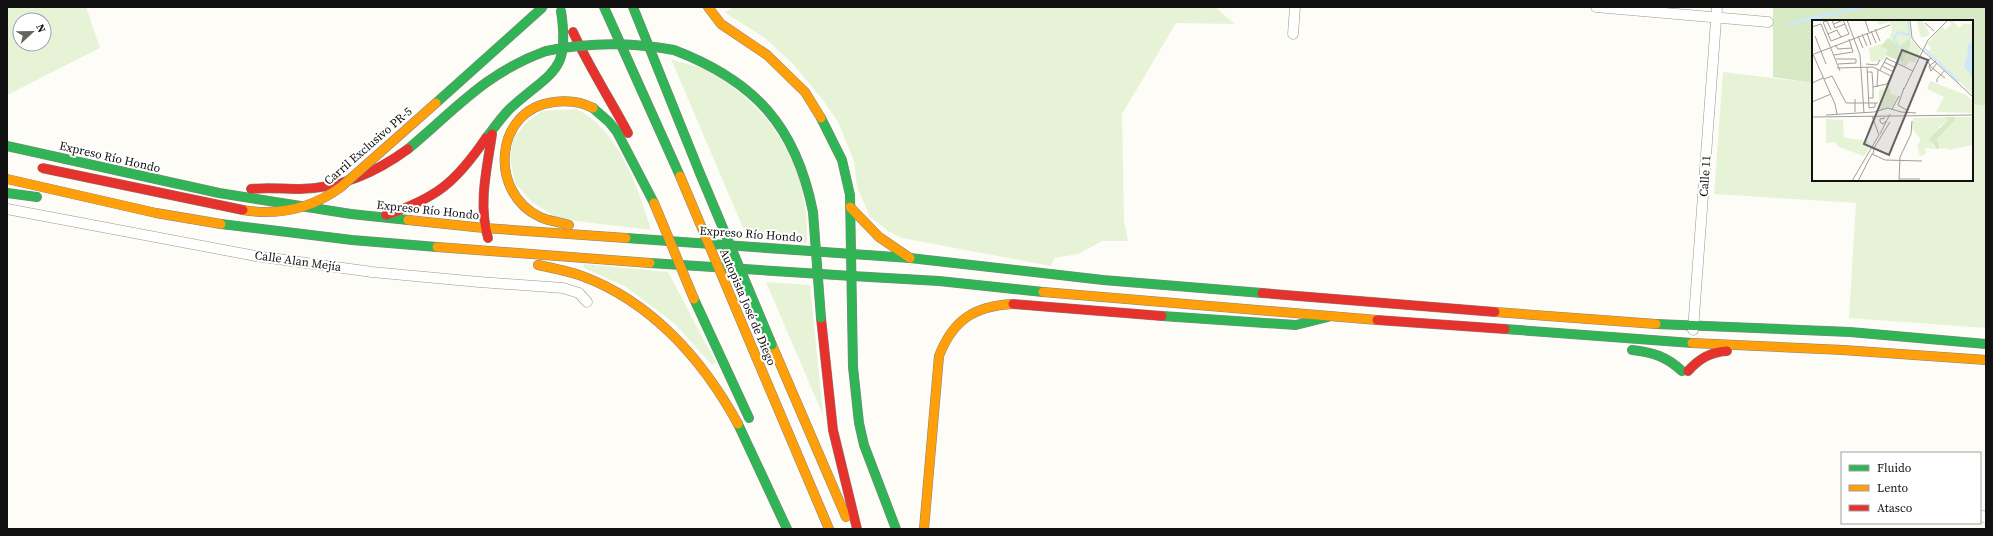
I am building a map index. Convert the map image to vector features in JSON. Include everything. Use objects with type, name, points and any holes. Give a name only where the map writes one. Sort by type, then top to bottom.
[{"type":"main road","name":"Carril Exclusivo PR-5","points":[[38,167],[174,198],[238,210],[264,212],[295,210],[314,204],[341,187],[543,7]]},
{"type":"main road","name":"Autopista José de Diego","points":[[604,7],[680,176],[829,529]]},
{"type":"main road","name":"Autopista José de Diego","points":[[633,7],[772,346],[851,529]]},
{"type":"main road","points":[[708,7],[721,24],[767,55],[805,92],[828,129],[842,160],[849,188],[852,254],[853,367],[859,423],[864,445],[896,529]]},
{"type":"main road","points":[[380,217],[412,206],[440,191],[462,172],[484,140],[492,133],[508,111],[556,68],[564,50],[564,34],[560,9]]},
{"type":"main road","points":[[560,9],[586,60],[624,123],[650,184],[654,204]]},
{"type":"main road","points":[[219,192],[262,188],[311,189],[329,186],[360,177],[382,167],[402,152],[491,78],[522,60],[546,51],[605,42],[640,43],[674,50],[693,56],[729,76],[749,91],[770,111],[786,132],[807,180],[813,212],[821,318],[833,430],[857,529]]},
{"type":"main road","points":[[603,236],[589,227],[562,224],[541,217],[528,209],[513,194],[503,168],[504,149],[509,134],[514,126],[531,109],[548,102],[563,100],[586,104],[601,113],[619,135],[643,187],[654,204],[694,300],[754,428]]},
{"type":"main road","points":[[492,133],[486,167],[484,228],[492,245],[502,253]]},
{"type":"main road","name":"Expreso Río Hondo","points":[[7,146],[219,192],[351,214],[484,228],[910,258],[1104,280],[1275,295],[1695,327],[1850,332],[1986,344]]},
{"type":"main road","points":[[7,179],[156,213]]},
{"type":"main road","points":[[7,193],[156,213],[214,223],[352,240],[488,252],[939,281],[1162,304],[1688,343],[1843,350],[1986,360]]},
{"type":"main road","points":[[850,207],[879,237],[902,251],[910,258]]},
{"type":"main road","points":[[488,252],[588,278],[646,310],[672,333],[700,361],[730,407],[787,529]]},
{"type":"main road","points":[[1162,304],[1180,298],[1263,303],[1270,300],[1275,295]]},
{"type":"main road","points":[[924,529],[939,356],[950,332],[962,320],[980,310],[998,304],[1015,304],[1139,315],[1296,325],[1328,317]]},
{"type":"main road","points":[[1595,336],[1600,347]]},
{"type":"main road","points":[[1620,349],[1654,352],[1665,356],[1685,371],[1700,359],[1714,351],[1734,351],[1742,345]]},
{"type":"street","points":[[1292,34],[1295,7]]},
{"type":"street","points":[[1596,7],[1716,12],[1768,22]]},
{"type":"street","name":"Calle 11","points":[[1688,343],[1695,327],[1716,12]]},
{"type":"street","name":"Calle Alan Mejía","points":[[7,209],[279,259],[372,272],[563,288],[579,293],[587,302]]},
{"type":"green space","points":[[7,7],[86,7],[100,48],[7,95]]},
{"type":"green space","points":[[734,7],[1215,7],[1235,24],[1176,23],[1122,114],[1124,221],[1128,241],[1102,241],[1078,254],[1054,258],[1051,266],[902,238],[888,231],[870,217],[857,187],[854,161],[838,122],[823,100],[793,64],[765,38],[724,12]]},
{"type":"green space","points":[[1773,7],[1986,7],[1986,106],[1973,104],[1973,20],[1812,20],[1812,83],[1773,77]]},
{"type":"green space","points":[[671,59],[702,68],[725,81],[742,94],[772,126],[794,164],[801,185],[806,215],[807,243],[747,237]]},
{"type":"green space","points":[[1723,72],[1812,83],[1812,181],[1973,181],[1973,104],[1986,106],[1986,328],[1849,318],[1856,203],[1714,194]]},
{"type":"green space","points":[[576,109],[591,118],[604,130],[615,145],[633,178],[651,230],[576,221],[554,216],[532,202],[515,183],[510,158],[514,137],[527,122],[542,111]]},
{"type":"green space","points":[[584,264],[668,272],[716,363],[712,365],[674,323],[626,287],[584,268]]},
{"type":"green space","points":[[766,282],[810,285],[823,415]]},
{"type":"waterway","points":[[1790,23],[1863,7]]},
{"type":"traffic: fast","points":[[436,103],[543,7]]},
{"type":"traffic: fast","points":[[604,7],[680,176]]},
{"type":"traffic: fast","points":[[633,7],[699,171]]},
{"type":"traffic: fast","points":[[486,138],[503,116],[549,76],[556,67],[561,58],[563,46],[561,11]]},
{"type":"traffic: fast","points":[[546,51],[578,46],[610,44],[626,44],[674,50]]},
{"type":"traffic: fast","points":[[674,50],[703,62],[728,76],[749,92],[768,110],[783,131],[796,155],[813,212]]},
{"type":"traffic: fast","points":[[408,149],[472,93],[488,81],[505,70],[546,51]]},
{"type":"traffic: fast","points":[[593,108],[609,122],[617,132],[654,203]]},
{"type":"traffic: fast","points":[[821,118],[842,160],[850,195],[853,367],[859,423],[864,445],[896,529]]},
{"type":"traffic: fast","points":[[7,146],[219,193],[351,214],[408,220]]},
{"type":"traffic: fast","points":[[699,171],[772,345]]},
{"type":"traffic: fast","points":[[7,193],[37,197]]},
{"type":"traffic: fast","points":[[813,212],[821,318]]},
{"type":"traffic: fast","points":[[221,224],[352,240],[437,247]]},
{"type":"traffic: fast","points":[[626,238],[852,254]]},
{"type":"traffic: fast","points":[[852,254],[910,258],[1103,280],[1262,293]]},
{"type":"traffic: fast","points":[[650,263],[852,276]]},
{"type":"traffic: fast","points":[[852,276],[939,281],[1043,292]]},
{"type":"traffic: fast","points":[[694,299],[749,418]]},
{"type":"traffic: fast","points":[[1162,316],[1296,325],[1328,317]]},
{"type":"traffic: fast","points":[[1656,324],[1850,332],[1986,344]]},
{"type":"traffic: fast","points":[[1505,329],[1692,343]]},
{"type":"traffic: fast","points":[[1632,350],[1647,352],[1659,356],[1671,362],[1682,371]]},
{"type":"traffic: fast","points":[[738,424],[787,529]]},
{"type":"traffic: slow","points":[[708,7],[721,24],[767,55],[805,92],[821,118]]},
{"type":"traffic: slow","points":[[569,225],[540,217],[523,205],[512,190],[506,172],[505,153],[509,135],[519,120],[534,108],[554,102],[564,101],[579,102],[593,108]]},
{"type":"traffic: slow","points":[[243,210],[269,212],[294,209],[306,206],[330,195],[436,103]]},
{"type":"traffic: slow","points":[[680,176],[754,352]]},
{"type":"traffic: slow","points":[[7,179],[156,213],[221,224]]},
{"type":"traffic: slow","points":[[654,203],[694,299]]},
{"type":"traffic: slow","points":[[850,207],[879,237],[910,258]]},
{"type":"traffic: slow","points":[[408,220],[484,228],[626,238]]},
{"type":"traffic: slow","points":[[437,247],[650,263]]},
{"type":"traffic: slow","points":[[538,265],[577,274],[607,287],[631,301],[653,317],[692,356],[724,400],[738,424]]},
{"type":"traffic: slow","points":[[1043,292],[1377,320]]},
{"type":"traffic: slow","points":[[924,529],[939,356],[951,333],[958,324],[967,317],[987,308],[1013,304]]},
{"type":"traffic: slow","points":[[1495,312],[1656,324]]},
{"type":"traffic: slow","points":[[1692,343],[1843,350],[1986,360]]},
{"type":"traffic: slow","points":[[772,345],[846,517]]},
{"type":"traffic: slow","points":[[754,352],[829,529]]},
{"type":"traffic: jam","points":[[573,32],[628,133]]},
{"type":"traffic: jam","points":[[488,238],[485,225],[484,186],[492,134]]},
{"type":"traffic: jam","points":[[386,215],[419,202],[444,187],[465,166],[486,138]]},
{"type":"traffic: jam","points":[[251,189],[300,189],[330,186],[357,178],[370,172],[396,158],[408,149]]},
{"type":"traffic: jam","points":[[42,168],[243,210]]},
{"type":"traffic: jam","points":[[1262,293],[1495,312]]},
{"type":"traffic: jam","points":[[1013,304],[1162,316]]},
{"type":"traffic: jam","points":[[821,318],[833,430],[857,529]]},
{"type":"traffic: jam","points":[[1377,320],[1505,329]]},
{"type":"traffic: jam","points":[[1688,371],[1705,357],[1715,353],[1727,351]]}]
